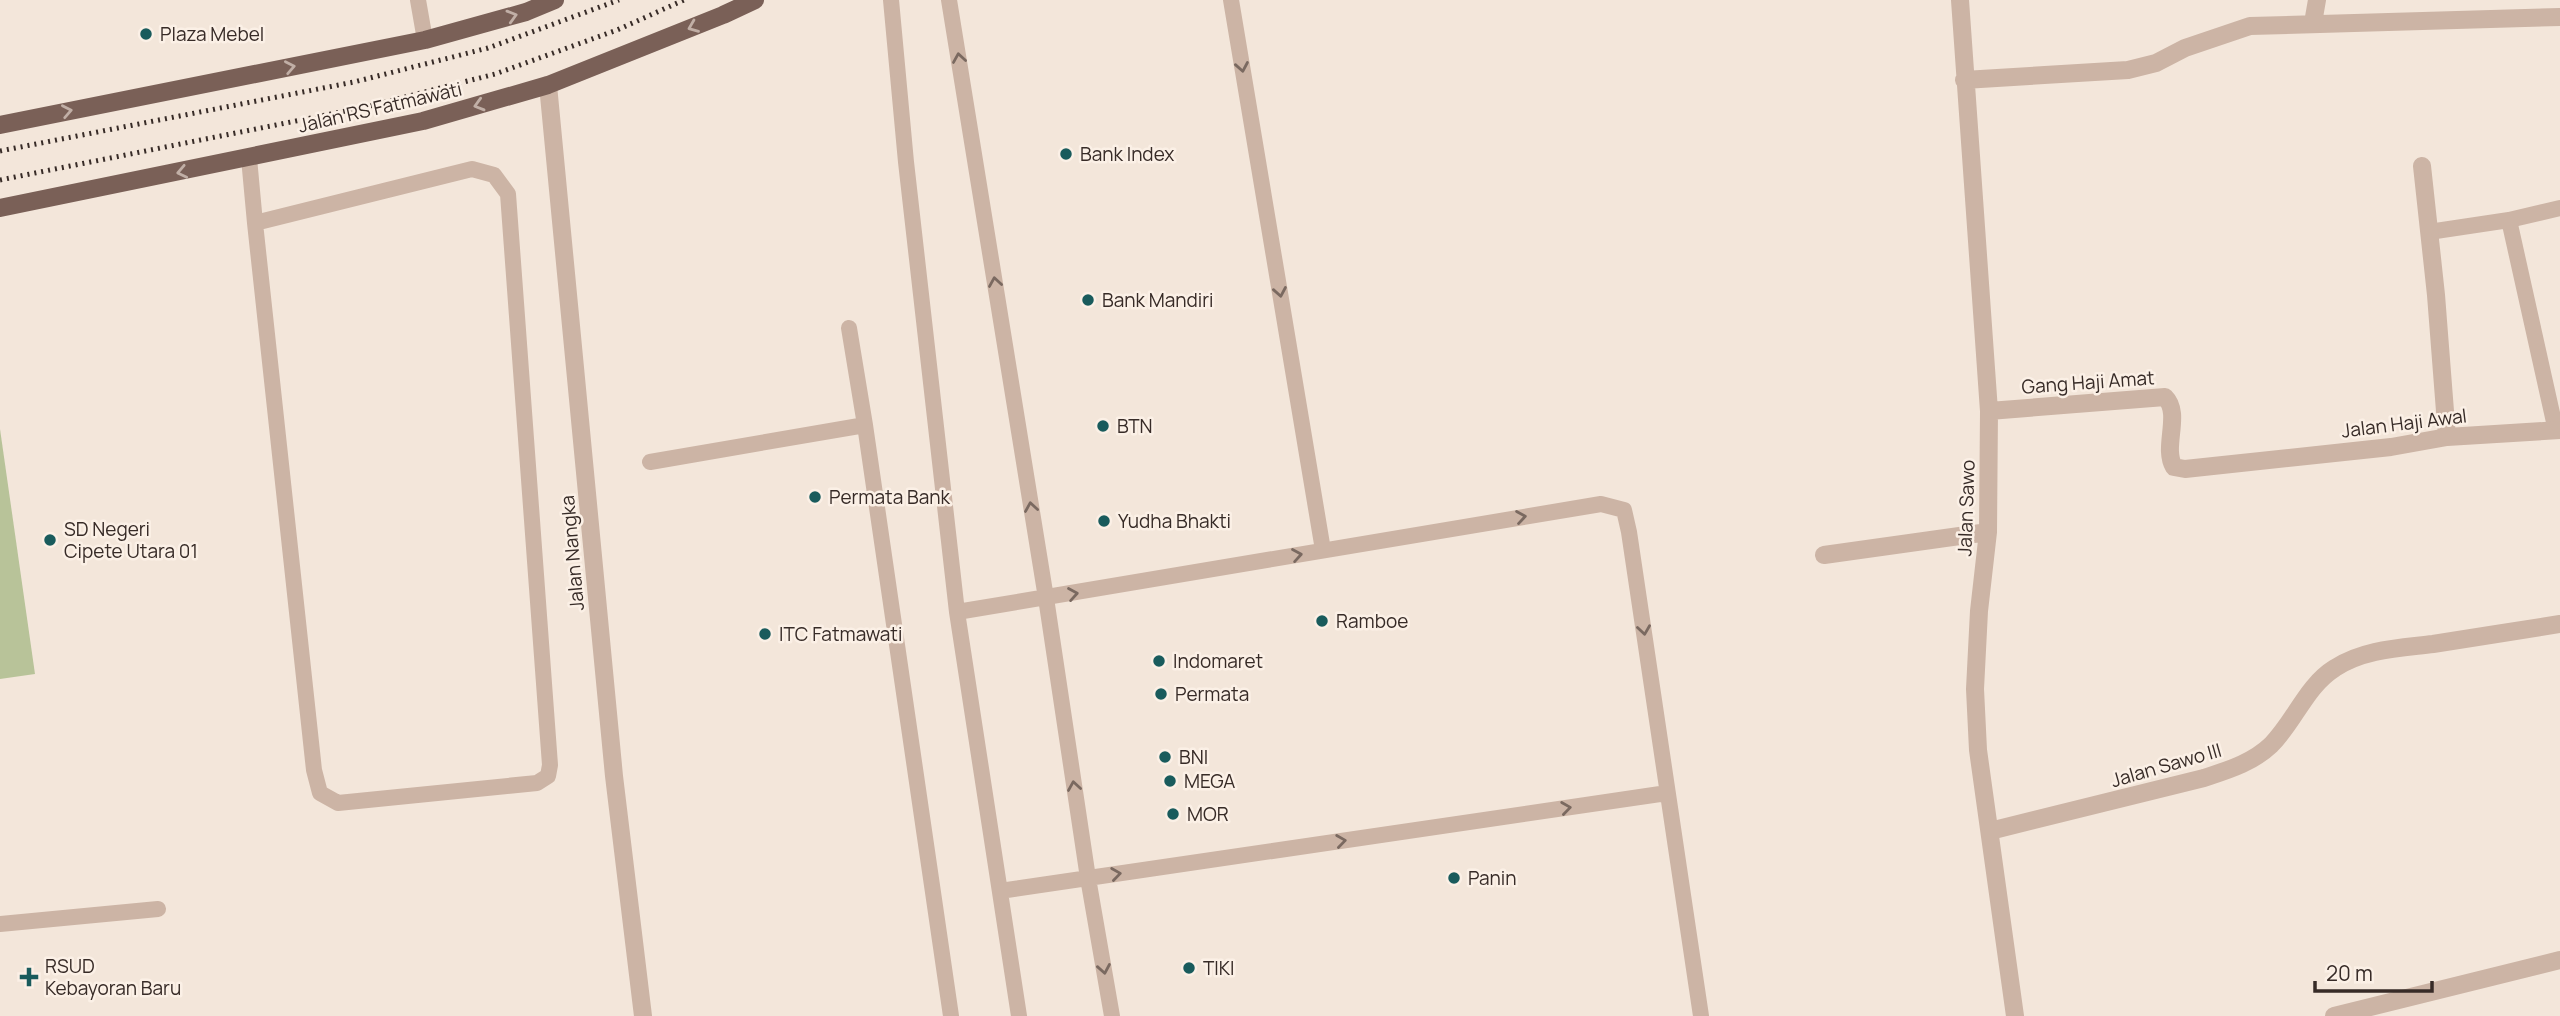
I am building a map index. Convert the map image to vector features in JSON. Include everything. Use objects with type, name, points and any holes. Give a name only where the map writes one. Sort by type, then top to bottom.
[{"type":"main road","points":[[0,125],[425,40],[526,12],[555,0]]},
{"type":"main road","name":"Jalan RS Fatmawati","points":[[0,208],[423,121],[548,86],[755,0]]},
{"type":"street","name":"Jalan Sawo","points":[[1960,0],[1989,411],[1988,532],[1979,611],[1975,689],[1978,750],[2014,1016]]},
{"type":"street","points":[[2313,23],[2317,0]]},
{"type":"street","points":[[1964,80],[2128,70],[2156,63],[2185,48],[2250,26],[2560,18]]},
{"type":"street","name":"Jalan Nangka","points":[[548,86],[614,776],[642,1016]]},
{"type":"street","points":[[2422,166],[2447,437]]},
{"type":"street","name":"Gang Haji Amat","points":[[1989,411],[2165,397],[2171,405],[2169,458],[2174,467],[2185,469],[2253,462]]},
{"type":"street","name":"Jalan Haji Awal","points":[[2253,462],[2390,447],[2447,437],[2558,431]]},
{"type":"street","points":[[1824,555],[1988,532]]},
{"type":"street","name":"Jalan Sawo III","points":[[1990,831],[2233,769],[2271,745],[2309,691],[2321,679],[2334,668],[2367,654],[2560,624]]},
{"type":"street","points":[[2334,1016],[2560,960]]},
{"type":"lane","points":[[418,0],[425,40]]},
{"type":"lane","points":[[891,0],[906,162],[957,611],[1019,1016]]},
{"type":"lane","points":[[949,0],[1112,1016]]},
{"type":"lane","points":[[1230,0],[1323,550]]},
{"type":"lane","points":[[249,158],[255,223],[312,757],[320,793],[338,803],[537,783],[548,776],[550,765],[508,194],[494,175],[472,169],[255,223]]},
{"type":"lane","points":[[2429,232],[2509,220],[2560,208]]},
{"type":"lane","points":[[2509,220],[2558,431]]},
{"type":"lane","points":[[849,328],[866,425],[951,1016]]},
{"type":"lane","points":[[650,462],[866,425]]},
{"type":"lane","points":[[957,611],[1601,504],[1624,510],[1701,1016]]},
{"type":"lane","points":[[1000,891],[1667,793]]},
{"type":"lane","points":[[0,924],[158,909]]},
{"type":"green space","points":[[0,429],[35,674],[0,679]]},
{"type":"railway","points":[[0,151],[354,82],[488,48],[619,0]]},
{"type":"railway","points":[[0,180],[366,107],[495,74],[617,30],[684,0]]},
{"type":"place","name":"Plaza Mebel","points":[[146,34]]},
{"type":"place","name":"Bank Index","points":[[1066,154]]},
{"type":"place","name":"Bank Mandiri","points":[[1088,300]]},
{"type":"place","name":"BTN","points":[[1103,426]]},
{"type":"place","name":"Permata Bank","points":[[815,497]]},
{"type":"place","name":"Yudha Bhakti","points":[[1104,521]]},
{"type":"place","name":"SD Negeri Cipete Utara 01","points":[[50,540]]},
{"type":"place","name":"Ramboe","points":[[1322,621]]},
{"type":"place","name":"ITC Fatmawati","points":[[765,634]]},
{"type":"place","name":"Indomaret","points":[[1159,661]]},
{"type":"place","name":"Permata","points":[[1161,694]]},
{"type":"place","name":"BNI","points":[[1165,757]]},
{"type":"place","name":"MEGA","points":[[1170,781]]},
{"type":"place","name":"MOR","points":[[1173,814]]},
{"type":"place","name":"Panin","points":[[1454,878]]},
{"type":"place","name":"TIKI","points":[[1189,968]]},
{"type":"place","name":"RSUD Kebayoran Baru","points":[[29,977]]}]
